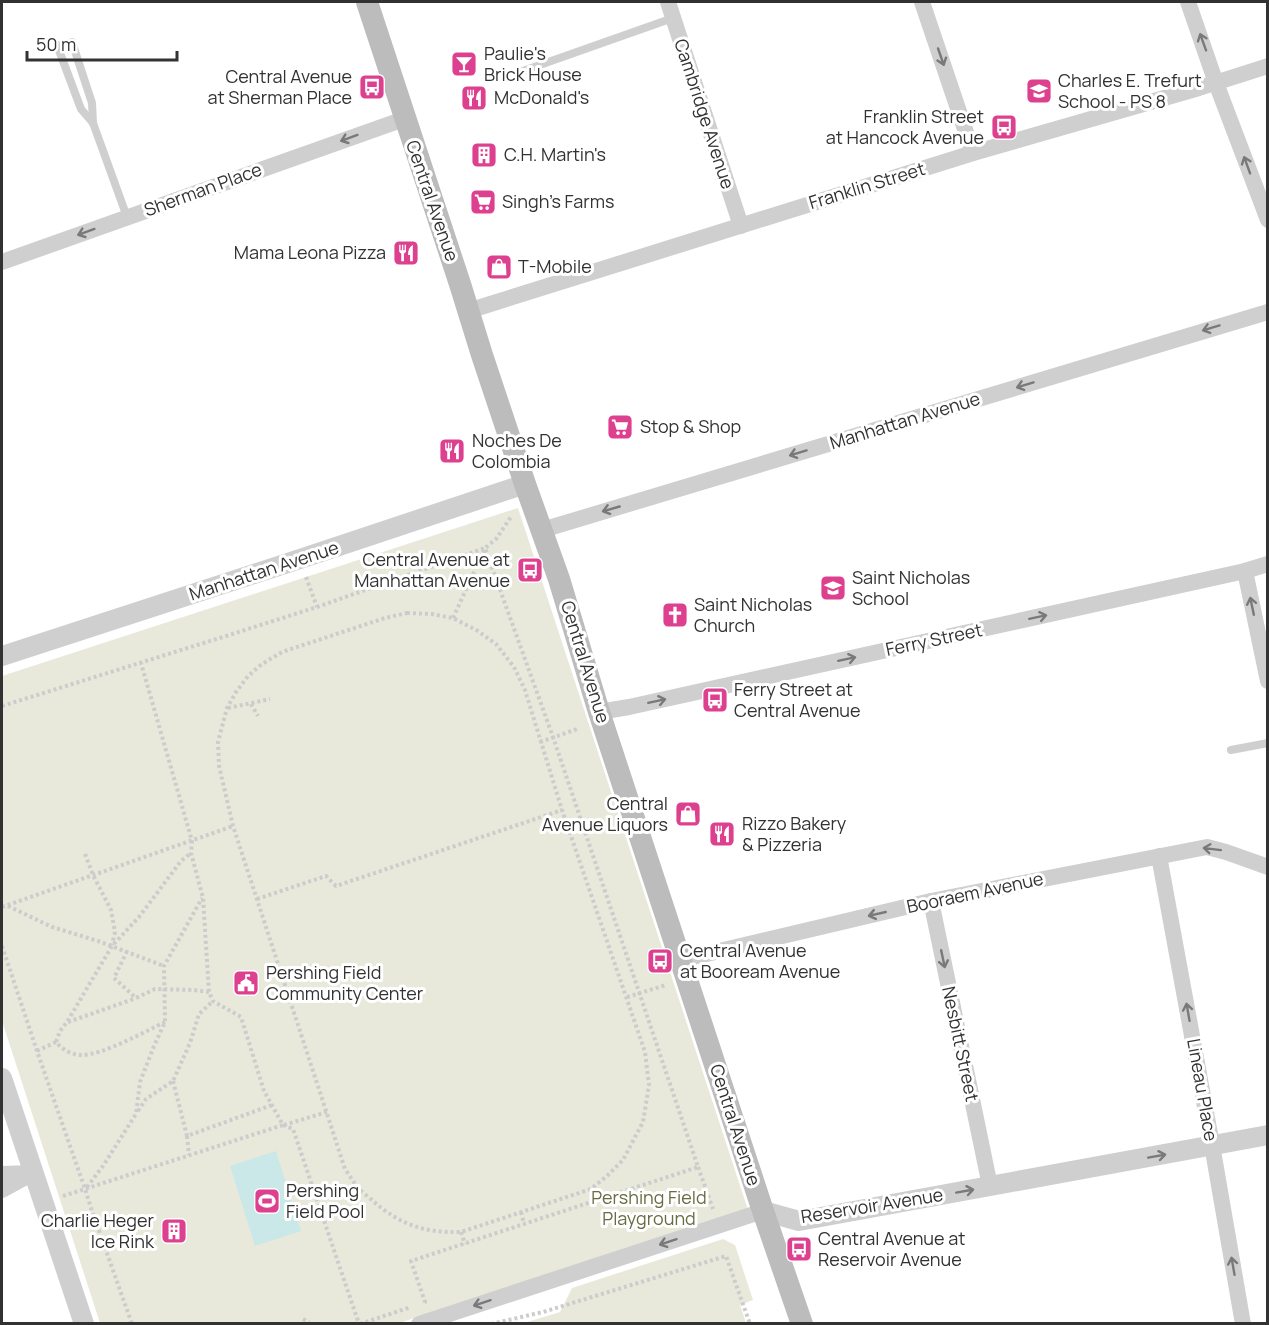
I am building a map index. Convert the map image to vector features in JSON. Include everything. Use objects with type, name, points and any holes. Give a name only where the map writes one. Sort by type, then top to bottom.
[{"type":"main road","name":"Central Avenue","points":[[367,2],[482,356],[559,579],[599,712],[802,1323]]},
{"type":"street","name":"Cambridge Avenue","points":[[668,2],[741,226]]},
{"type":"street","points":[[922,2],[973,153]]},
{"type":"street","points":[[1188,2],[1268,220]]},
{"type":"street","name":"Franklin Street","points":[[468,311],[973,153],[1268,66]]},
{"type":"street","name":"Sherman Place","points":[[2,262],[404,119]]},
{"type":"street","name":"Manhattan Avenue","points":[[542,530],[1268,312]]},
{"type":"street","name":"Manhattan Avenue","points":[[2,656],[300,560],[525,484]]},
{"type":"street","name":"Ferry Street","points":[[599,712],[641,705],[1268,564]]},
{"type":"street","points":[[1245,571],[1266,662],[1268,681]]},
{"type":"street","name":"Booraem Avenue","points":[[681,960],[931,902],[1207,847],[1268,867]]},
{"type":"street","name":"Lineau Place","points":[[1159,856],[1243,1323]]},
{"type":"street","name":"Nesbitt Street","points":[[931,902],[990,1186]]},
{"type":"street","points":[[2,1078],[84,1323]]},
{"type":"street","name":"Reservoir Avenue","points":[[764,1211],[800,1221],[1268,1135]]},
{"type":"street","points":[[2,1174],[33,1173]]},
{"type":"street","points":[[2,1190],[33,1173]]},
{"type":"street","points":[[418,1323],[764,1211]]},
{"type":"lane","points":[[520,72],[673,18]]},
{"type":"lane","points":[[72,42],[92,103],[93,123],[127,217]]},
{"type":"lane","points":[[57,45],[81,109],[93,123]]},
{"type":"lane","points":[[1231,750],[1268,743]]},
{"type":"path","points":[[2,706],[317,607],[485,548],[496,539],[511,517]]},
{"type":"path","points":[[453,618],[485,548]]},
{"type":"path","points":[[485,548],[554,737],[719,1226]]},
{"type":"path","points":[[304,571],[317,607]]},
{"type":"path","points":[[407,613],[453,618],[478,631],[496,644],[514,667],[525,690],[562,810],[645,1052],[650,1085],[643,1122],[623,1160],[591,1189],[461,1232],[441,1233],[404,1223],[387,1213],[359,1189],[345,1169],[233,826],[219,766],[218,742],[227,708],[248,676],[282,652],[407,613]]},
{"type":"path","points":[[141,663],[192,841],[191,853],[203,898],[209,992],[213,1001],[241,1017],[264,1090],[283,1125],[293,1129],[359,1323],[425,1302],[411,1261],[698,1167]]},
{"type":"path","points":[[227,708],[270,699]]},
{"type":"path","points":[[251,704],[258,716]]},
{"type":"path","points":[[540,741],[577,729]]},
{"type":"path","points":[[257,899],[326,876],[336,886],[562,810]]},
{"type":"path","points":[[2,907],[233,826]]},
{"type":"path","points":[[57,1042],[60,1030],[112,946],[139,917],[181,861],[191,853]]},
{"type":"path","points":[[85,854],[111,910],[115,932],[112,946]]},
{"type":"path","points":[[136,1114],[141,1082],[165,1022],[164,966],[203,898]]},
{"type":"path","points":[[7,906],[52,927],[127,951],[164,966]]},
{"type":"path","points":[[2,946],[132,1323]]},
{"type":"path","points":[[127,951],[114,978],[136,998]]},
{"type":"path","points":[[627,998],[666,985]]},
{"type":"path","points":[[67,1022],[155,989],[209,992]]},
{"type":"path","points":[[85,1189],[103,1167],[146,1099],[173,1081],[190,1043],[199,1014],[213,1001]]},
{"type":"path","points":[[57,1042],[62,1048],[80,1056],[92,1054],[165,1022]]},
{"type":"path","points":[[37,1051],[57,1042]]},
{"type":"path","points":[[173,1081],[187,1136],[189,1155]]},
{"type":"path","points":[[187,1136],[272,1105]]},
{"type":"path","points":[[63,1196],[327,1112]]},
{"type":"path","points":[[520,1212],[524,1224]]},
{"type":"path","points":[[461,1232],[465,1244]]},
{"type":"path","points":[[490,1323],[543,1312],[726,1256],[750,1323]]},
{"type":"path","points":[[303,1319],[309,1322]]},
{"type":"green space","name":"Pershing Field Playground","points":[[518,508],[748,1210],[399,1323],[100,1323],[2,1021],[2,676]]},
{"type":"green space","points":[[723,1239],[735,1245],[753,1300],[740,1305],[746,1323],[524,1323],[560,1312],[572,1288]]},
{"type":"water","points":[[276,1151],[301,1231],[255,1246],[230,1166]]},
{"type":"place","name":"Paulie's Brick House","points":[[464,64]]},
{"type":"place","name":"Central Avenue at Sherman Place","points":[[372,87]]},
{"type":"place","name":"Charles E. Trefurt School - PS 8","points":[[1039,91]]},
{"type":"place","name":"McDonald's","points":[[474,98]]},
{"type":"place","name":"Franklin Street at Hancock Avenue","points":[[1004,127]]},
{"type":"place","name":"C.H. Martin's","points":[[484,155]]},
{"type":"place","name":"Singh's Farms","points":[[483,202]]},
{"type":"place","name":"Mama Leona Pizza","points":[[406,253]]},
{"type":"place","name":"T-Mobile","points":[[499,267]]},
{"type":"place","name":"Stop & Shop","points":[[620,427]]},
{"type":"place","name":"Noches De Colombia","points":[[452,451]]},
{"type":"place","name":"Central Avenue at Manhattan Avenue","points":[[530,570]]},
{"type":"place","name":"Saint Nicholas School","points":[[833,588]]},
{"type":"place","name":"Saint Nicholas Church","points":[[675,615]]},
{"type":"place","name":"Ferry Street at Central Avenue","points":[[715,700]]},
{"type":"place","name":"Central Avenue Liquors","points":[[688,814]]},
{"type":"place","name":"Rizzo Bakery & Pizzeria","points":[[722,834]]},
{"type":"place","name":"Central Avenue at Booream Avenue","points":[[660,961]]},
{"type":"place","name":"Pershing Field Community Center","points":[[246,983]]},
{"type":"place","name":"Pershing Field Pool","points":[[267,1201]]},
{"type":"place","name":"Charlie Heger Ice Rink","points":[[174,1231]]},
{"type":"place","name":"Central Avenue at Reservoir Avenue","points":[[799,1249]]}]
